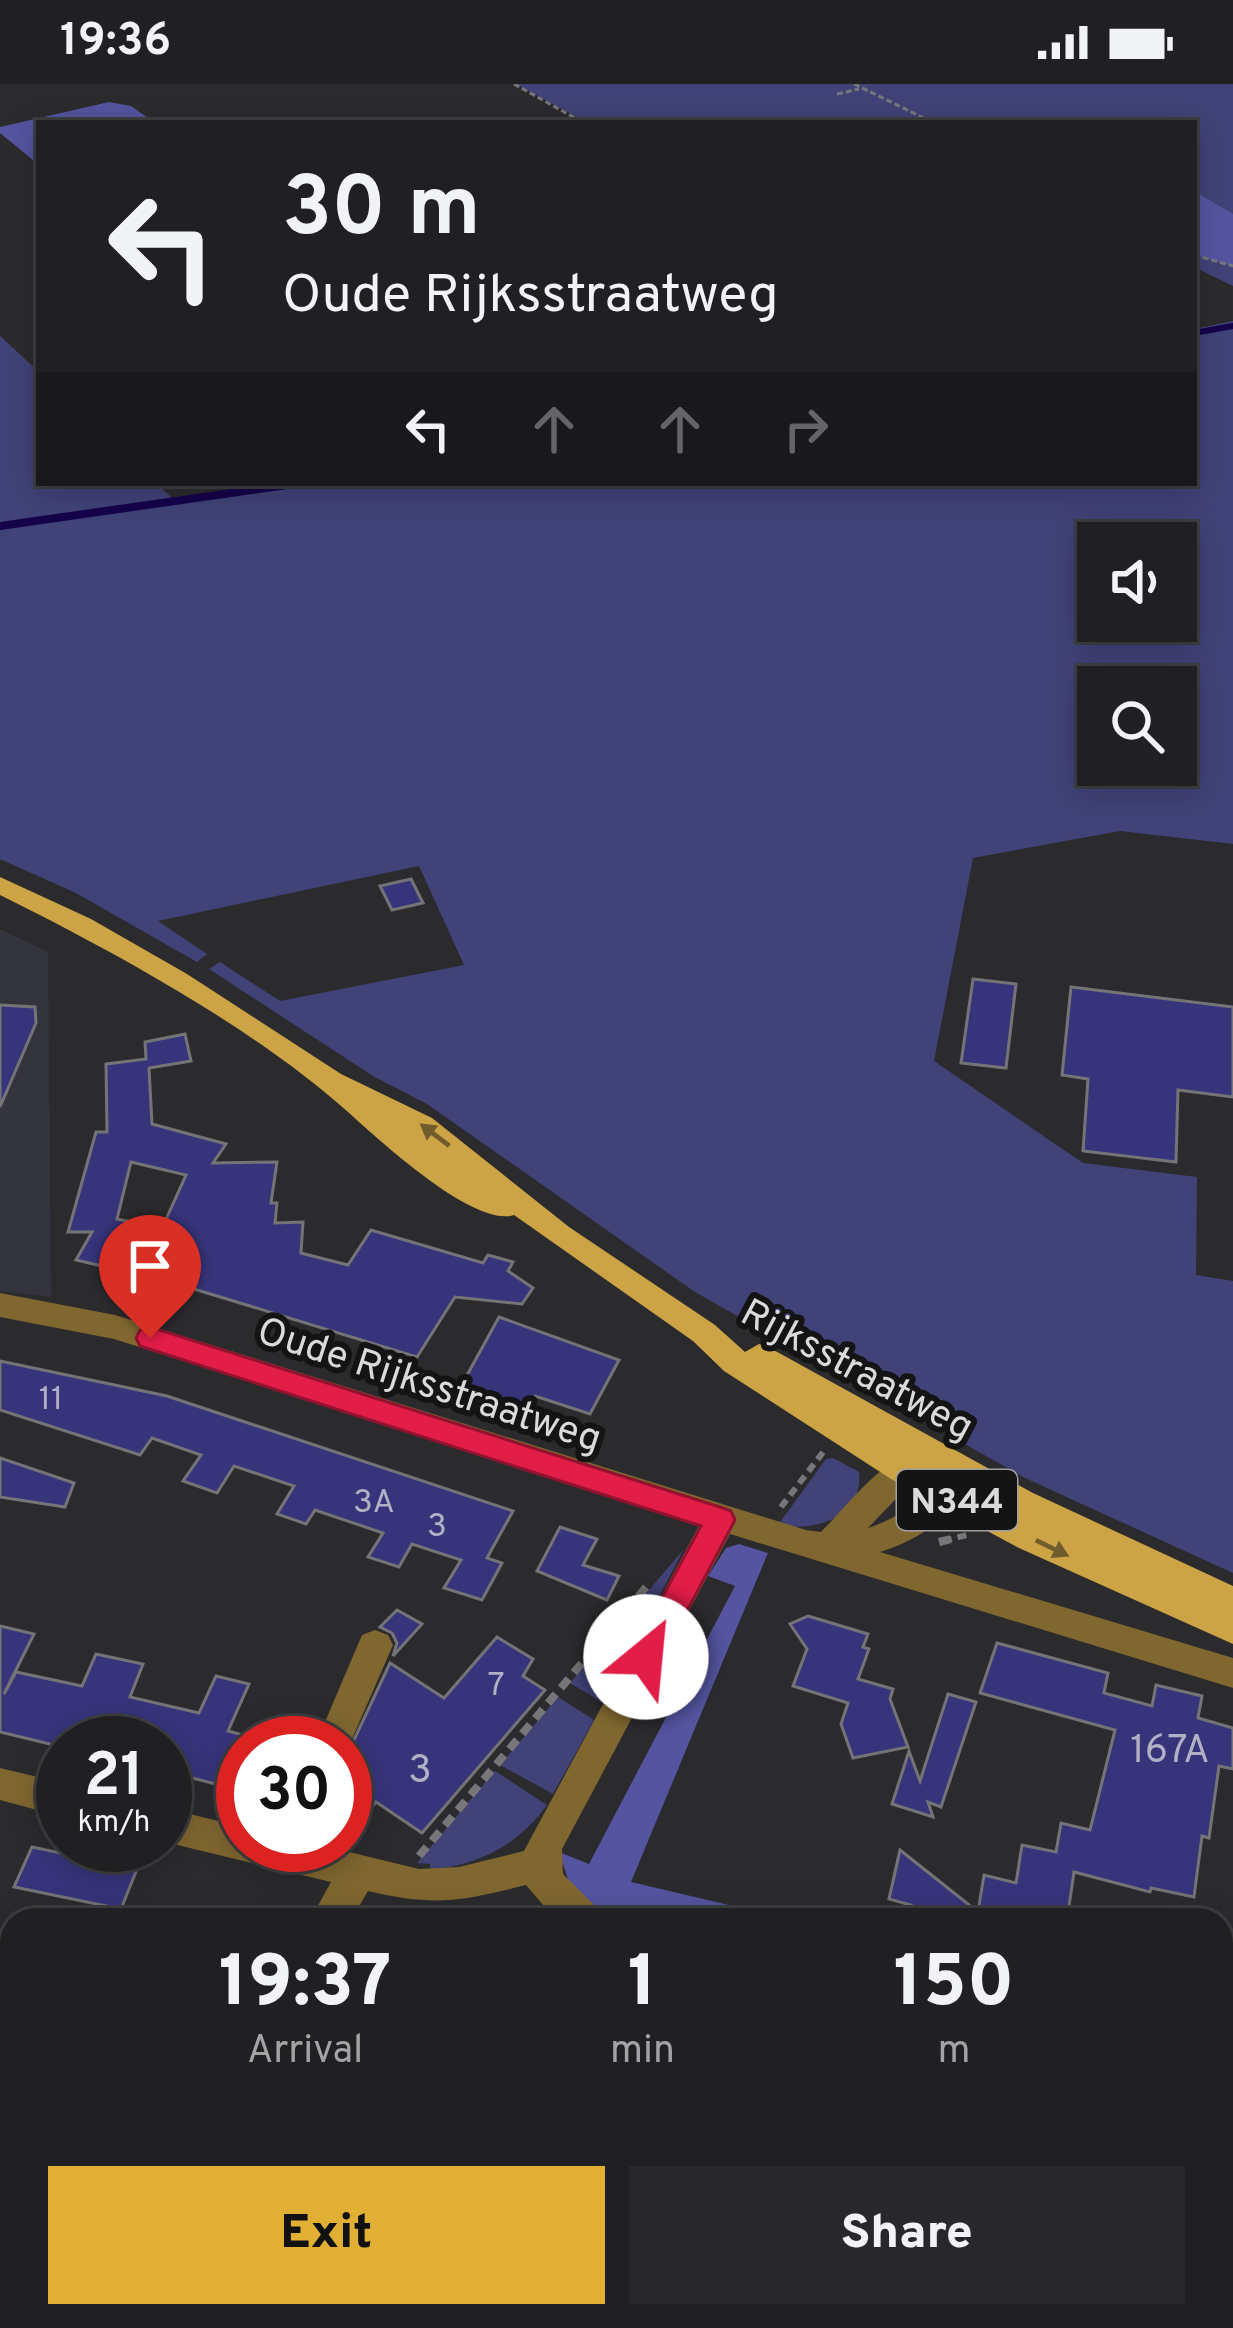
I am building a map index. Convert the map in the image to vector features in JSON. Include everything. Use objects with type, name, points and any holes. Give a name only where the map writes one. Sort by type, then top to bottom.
[{"type":"main road","name":"Rijksstraatweg","points":[[0,885],[140,958],[331,1081],[430,1168],[558,1235],[704,1333],[735,1362],[903,1470]]},
{"type":"main road","name":"Rijksstraatweg","points":[[704,1333],[749,1351],[943,1476],[1135,1588],[1233,1629]]},
{"type":"main road","name":"Rijksstraatweg","points":[[943,1476],[1233,1601]]},
{"type":"street","name":"Oude Rijksstraatweg","points":[[0,1305],[115,1327],[720,1520],[828,1547],[907,1579],[1161,1647],[1233,1673]]},
{"type":"street","points":[[828,1547],[903,1470],[943,1476]]},
{"type":"street","name":"Oude Rijksstraatweg","points":[[828,1547],[872,1542],[906,1529],[943,1476]]},
{"type":"street","points":[[570,1908],[549,1889],[540,1864],[543,1848],[720,1520]]},
{"type":"street","points":[[345,1716],[375,1646]]},
{"type":"street","points":[[4,1792],[36,1796]]},
{"type":"street","points":[[362,1872],[458,1884],[540,1864]]},
{"type":"street","points":[[343,1908],[378,1877]]},
{"type":"path","points":[[514,84],[579,120]]},
{"type":"path","points":[[854,84],[928,120]]},
{"type":"path","points":[[837,94],[862,88]]},
{"type":"path","points":[[1197,255],[1233,266]]},
{"type":"path","points":[[762,1532],[841,1432]]},
{"type":"path","points":[[378,1877],[653,1578]]},
{"type":"shaded area","points":[[516,84],[1233,84],[1233,286],[1197,268],[1197,120],[582,120]]},
{"type":"shaded area","points":[[109,102],[131,106],[151,120],[36,120],[36,163],[0,133],[0,127]]},
{"type":"shaded area","points":[[1197,193],[1233,214],[1233,266],[1197,256]]},
{"type":"shaded area","points":[[1233,321],[1233,844],[1120,831],[973,858],[934,1061],[1083,1163],[1197,1177],[1196,1275],[1233,1281],[1233,1573],[1025,1478],[695,1292],[427,1104],[373,1076],[209,969],[220,962],[280,1001],[464,965],[419,866],[158,921],[207,954],[197,962],[76,893],[0,859],[0,529],[297,486],[1197,486],[1197,328]]},
{"type":"shaded area","points":[[0,336],[36,369],[36,486],[159,486],[174,500],[0,524]]},
{"type":"shaded area","points":[[0,929],[48,952],[51,1297],[0,1291]]},
{"type":"shaded area","points":[[826,1459],[859,1472],[854,1501],[821,1523],[778,1525]]},
{"type":"shaded area","points":[[739,1544],[768,1553],[631,1882],[742,1908],[598,1908],[572,1891],[559,1852],[589,1864],[735,1586],[708,1576],[726,1548]]},
{"type":"shaded area","points":[[684,1549],[603,1703],[570,1683]]},
{"type":"shaded area","points":[[558,1697],[594,1720],[553,1794],[500,1765]]},
{"type":"shaded area","points":[[495,1771],[547,1805],[536,1819],[510,1842],[481,1858],[430,1870],[430,1864],[417,1863]]},
{"type":"building","points":[[411,879],[423,903],[392,910],[380,886]]},
{"type":"building","points":[[973,979],[1016,984],[1006,1068],[961,1063]]},
{"type":"building","points":[[1071,987],[1233,1007],[1233,1097],[1178,1090],[1176,1162],[1083,1151],[1088,1079],[1062,1075]]},
{"type":"building","points":[[0,1005],[35,1007],[36,1023],[0,1107]]},
{"type":"building","points":[[185,1034],[191,1061],[149,1068],[152,1124],[226,1144],[213,1163],[277,1162],[271,1203],[277,1203],[275,1223],[303,1222],[301,1253],[348,1265],[371,1230],[483,1263],[488,1255],[513,1262],[508,1271],[533,1288],[522,1304],[455,1297],[417,1357],[171,1282],[162,1289],[136,1281],[141,1275],[76,1260],[92,1232],[68,1232],[96,1132],[107,1132],[106,1064],[146,1059],[145,1042]],"holes":[[[131,1162],[186,1175],[162,1228],[117,1219]]]},
{"type":"building","points":[[499,1317],[619,1360],[590,1414],[535,1396],[521,1419],[455,1397]]},
{"type":"building","points":[[0,1361],[167,1396],[513,1511],[487,1558],[502,1563],[482,1600],[444,1588],[461,1560],[412,1544],[399,1567],[368,1557],[383,1533],[315,1510],[306,1524],[277,1514],[294,1486],[234,1466],[217,1493],[183,1481],[201,1455],[152,1438],[140,1455],[0,1410]]},
{"type":"building","points":[[0,1458],[74,1483],[65,1507],[0,1497]]},
{"type":"building","points":[[560,1527],[597,1539],[583,1565],[619,1576],[607,1600],[537,1571]]},
{"type":"building","points":[[397,1610],[422,1624],[393,1656],[397,1643],[392,1633],[380,1627]]},
{"type":"building","points":[[808,1616],[868,1634],[863,1647],[869,1649],[858,1679],[893,1689],[890,1699],[908,1747],[853,1758],[841,1724],[848,1703],[793,1686],[807,1649],[790,1624]]},
{"type":"building","points":[[0,1626],[34,1634],[4,1694],[16,1672],[82,1686],[96,1654],[143,1664],[130,1697],[199,1713],[216,1676],[249,1684],[235,1716],[216,1716],[216,1784],[192,1778],[192,1716],[36,1716],[36,1741],[0,1732]]},
{"type":"building","points":[[497,1637],[533,1659],[523,1676],[545,1690],[422,1833],[376,1802],[372,1807],[372,1716],[365,1716],[390,1663],[444,1698]]},
{"type":"building","points":[[997,1643],[1108,1673],[1104,1693],[1152,1706],[1156,1685],[1202,1696],[1198,1718],[1233,1728],[1233,1769],[1219,1766],[1209,1838],[1202,1836],[1194,1897],[1151,1888],[1150,1892],[1074,1872],[1069,1908],[979,1908],[984,1875],[1016,1883],[1022,1845],[1056,1852],[1061,1823],[1090,1830],[1115,1730],[980,1693]]},
{"type":"building","points":[[948,1694],[976,1702],[941,1807],[928,1802],[933,1817],[892,1804],[909,1751],[920,1781]]},
{"type":"building","points":[[32,1847],[36,1848],[36,1872],[136,1872],[121,1908],[14,1887]]},
{"type":"building","points":[[900,1850],[973,1908],[910,1908],[889,1899]]},
{"type":"waterway","points":[[1197,332],[1233,326]]},
{"type":"waterway","points":[[0,526],[280,486]]},
{"type":"route","points":[[150,1338],[720,1520],[646,1657]]}]
